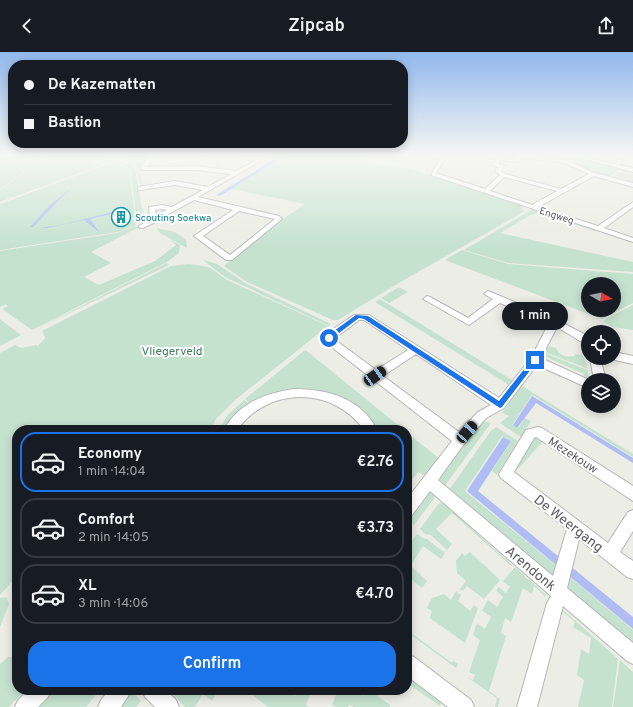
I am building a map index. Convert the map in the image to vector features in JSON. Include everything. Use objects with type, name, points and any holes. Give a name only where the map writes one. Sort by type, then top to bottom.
[{"type":"street","points":[[140,188],[158,186]]},
{"type":"street","points":[[191,186],[210,189]]},
{"type":"street","points":[[141,227],[160,218],[216,186]]},
{"type":"street","name":"Engweg","points":[[469,186],[633,240]]},
{"type":"street","points":[[486,191],[490,186]]},
{"type":"street","points":[[543,186],[562,191]]},
{"type":"street","points":[[533,207],[572,186]]},
{"type":"street","points":[[193,198],[277,217],[279,219],[232,258],[229,258],[198,236],[238,209]]},
{"type":"street","points":[[600,229],[633,204]]},
{"type":"street","points":[[160,218],[154,216],[151,208],[162,206],[174,209]]},
{"type":"street","points":[[488,294],[571,330],[581,337]]},
{"type":"street","points":[[427,299],[469,322],[499,299]]},
{"type":"street","points":[[460,440],[326,338],[358,317],[366,317],[500,405]]},
{"type":"street","points":[[412,503],[460,440],[482,415],[500,405],[535,360],[554,323]]},
{"type":"street","points":[[375,376],[415,350]]},
{"type":"street","points":[[621,357],[633,360]]},
{"type":"street","points":[[535,360],[581,381]]},
{"type":"street","points":[[234,425],[243,414],[253,406],[272,397],[301,392],[322,394],[341,401],[358,414],[367,425]]},
{"type":"street","name":"Mezekouw","points":[[506,474],[530,434],[538,432],[633,494]]},
{"type":"street","name":"De Weergang","points":[[506,474],[633,571]]},
{"type":"street","name":"Arendonk","points":[[429,481],[556,597],[633,655]]},
{"type":"street","points":[[610,554],[633,517]]},
{"type":"street","points":[[527,707],[563,565],[575,527]]},
{"type":"street","points":[[412,668],[464,707]]},
{"type":"street","points":[[25,707],[36,695]]},
{"type":"street","points":[[108,707],[118,695]]},
{"type":"street","points":[[157,695],[169,707]]},
{"type":"green space","points":[[6,186],[45,186],[0,202],[0,190]]},
{"type":"green space","points":[[50,186],[131,186],[136,225],[118,232],[0,250],[0,204]]},
{"type":"green space","points":[[132,186],[138,186],[143,214],[136,215]]},
{"type":"green space","points":[[238,186],[463,186],[523,205],[522,209],[525,211],[397,284],[338,320],[333,320],[247,282],[224,266],[284,218],[305,204],[232,189]]},
{"type":"green space","points":[[533,209],[596,230],[594,231],[542,213],[530,215],[500,233],[633,262],[633,272],[508,263],[464,250]]},
{"type":"green space","points":[[135,226],[139,227],[91,252],[111,263],[84,277],[99,285],[155,261],[176,245],[171,240],[180,245],[179,253],[167,262],[32,330],[2,309],[8,306],[6,304],[0,307],[0,251],[117,233]]},
{"type":"green space","points":[[156,228],[175,232],[186,240],[187,248],[160,233]]},
{"type":"green space","points":[[462,250],[508,264],[633,274],[633,303],[621,309],[621,277],[581,277],[581,311],[445,260]]},
{"type":"green space","points":[[203,260],[217,264],[245,283],[331,324],[329,326],[225,277]]},
{"type":"green space","points":[[167,263],[169,265],[32,331]]},
{"type":"green space","name":"Vliegerveld","points":[[189,264],[209,267],[227,280],[328,326],[235,400],[216,419],[213,425],[12,425],[12,582],[0,595],[0,353],[15,345],[22,348],[36,345],[38,346],[45,338],[42,331],[171,266]]},
{"type":"green space","points":[[399,287],[408,292],[389,303],[381,298]]},
{"type":"green space","points":[[380,299],[512,380],[509,385],[375,302]]},
{"type":"green space","points":[[633,305],[633,330],[621,328],[621,325],[609,325],[603,322],[610,317],[621,317],[621,311]]},
{"type":"green space","points":[[0,319],[21,335],[0,346]]},
{"type":"green space","points":[[549,346],[556,348],[561,354],[566,356],[571,357],[576,354],[581,355],[581,365],[586,365],[588,369],[545,352]]},
{"type":"green space","points":[[305,350],[398,425],[369,425],[331,394],[306,389],[251,404],[245,399]]},
{"type":"green space","points":[[544,353],[588,370],[588,373],[582,373],[542,355]]},
{"type":"green space","points":[[522,386],[633,454],[633,457],[532,395],[512,425],[518,428],[525,418],[531,421],[521,437],[500,423],[509,416],[502,413]]},
{"type":"green space","points":[[244,400],[250,404],[230,425],[221,425],[228,415]]},
{"type":"green space","points":[[481,421],[491,423],[444,487],[440,480],[440,475]]},
{"type":"green space","points":[[496,427],[518,441],[497,475],[492,471],[511,441],[502,436],[465,491],[559,568],[556,582],[449,490],[490,432]]},
{"type":"green space","points":[[412,437],[440,459],[425,476],[418,472],[412,480]]},
{"type":"green space","points":[[542,437],[545,439],[518,469],[515,466],[532,438]]},
{"type":"green space","points":[[426,493],[438,493],[414,525],[412,523],[412,511]]},
{"type":"green space","points":[[439,503],[444,504],[512,565],[511,566],[452,513],[436,529],[452,544],[447,550],[431,535],[425,534],[420,529]]},
{"type":"green space","points":[[417,534],[427,539],[445,553],[441,559],[423,546],[412,563],[412,540]]},
{"type":"green space","points":[[470,552],[500,580],[484,599],[467,586],[463,591],[460,589],[466,581],[457,573],[456,561],[462,553],[465,556]]},
{"type":"green space","points":[[412,567],[427,581],[422,588],[412,580]]},
{"type":"green space","points":[[515,567],[546,595],[546,597],[534,586],[532,594],[523,588],[511,622],[505,618],[501,633],[506,636],[489,691],[500,699],[498,707],[495,707],[497,698],[467,677],[473,680],[475,675],[469,672],[480,640],[473,635],[477,623],[485,629],[491,617],[482,610],[488,600],[497,607],[503,597],[496,590],[499,587],[506,593],[510,587],[503,581]]},
{"type":"green space","points":[[565,573],[633,630],[633,648],[561,587]]},
{"type":"green space","points":[[456,591],[461,595],[458,601],[470,611],[474,605],[478,608],[465,643],[430,618],[432,611],[427,608],[432,598],[444,594],[451,600]]},
{"type":"green space","points":[[6,597],[9,604],[0,627],[0,598]]},
{"type":"green space","points":[[562,609],[618,659],[612,707],[578,707],[584,680],[577,675],[581,649],[589,654],[591,638],[573,627],[575,622],[562,611]]},
{"type":"green space","points":[[412,634],[452,663],[453,661],[458,664],[456,668],[412,636]]},
{"type":"green space","points":[[8,657],[12,657],[12,695],[20,695],[9,707],[0,707],[0,664]]},
{"type":"green space","points":[[620,660],[633,672],[633,707],[613,707]]},
{"type":"green space","points":[[412,680],[450,707],[441,702],[440,706],[412,686]]},
{"type":"green space","points":[[45,695],[96,695],[86,707],[33,707]]},
{"type":"green space","points":[[127,695],[136,695],[141,701],[136,707],[118,707]]},
{"type":"green space","points":[[202,695],[195,707],[185,707],[174,696]]},
{"type":"green space","points":[[204,695],[215,695],[212,701]]},
{"type":"green space","points":[[252,695],[310,695],[306,705],[309,707],[268,707]]},
{"type":"green space","points":[[336,695],[376,695],[390,705],[390,707],[353,707],[349,704],[348,707],[336,707],[332,705]]},
{"type":"water","points":[[231,186],[237,186],[220,196],[216,195]]},
{"type":"water","points":[[72,187],[33,227],[64,224],[47,228],[30,227],[49,206]]},
{"type":"water","points":[[129,210],[90,219],[100,233],[84,220],[69,223],[118,211]]},
{"type":"water","points":[[532,396],[633,458],[633,463],[536,403],[517,428],[513,425]]},
{"type":"water","points":[[503,437],[511,441],[478,491],[633,617],[633,629],[467,491]]},
{"type":"place","name":"Scouting Soekwa","points":[[121,217]]},
{"type":"route","points":[[329,338],[358,317],[366,317],[500,405],[535,360]]}]
